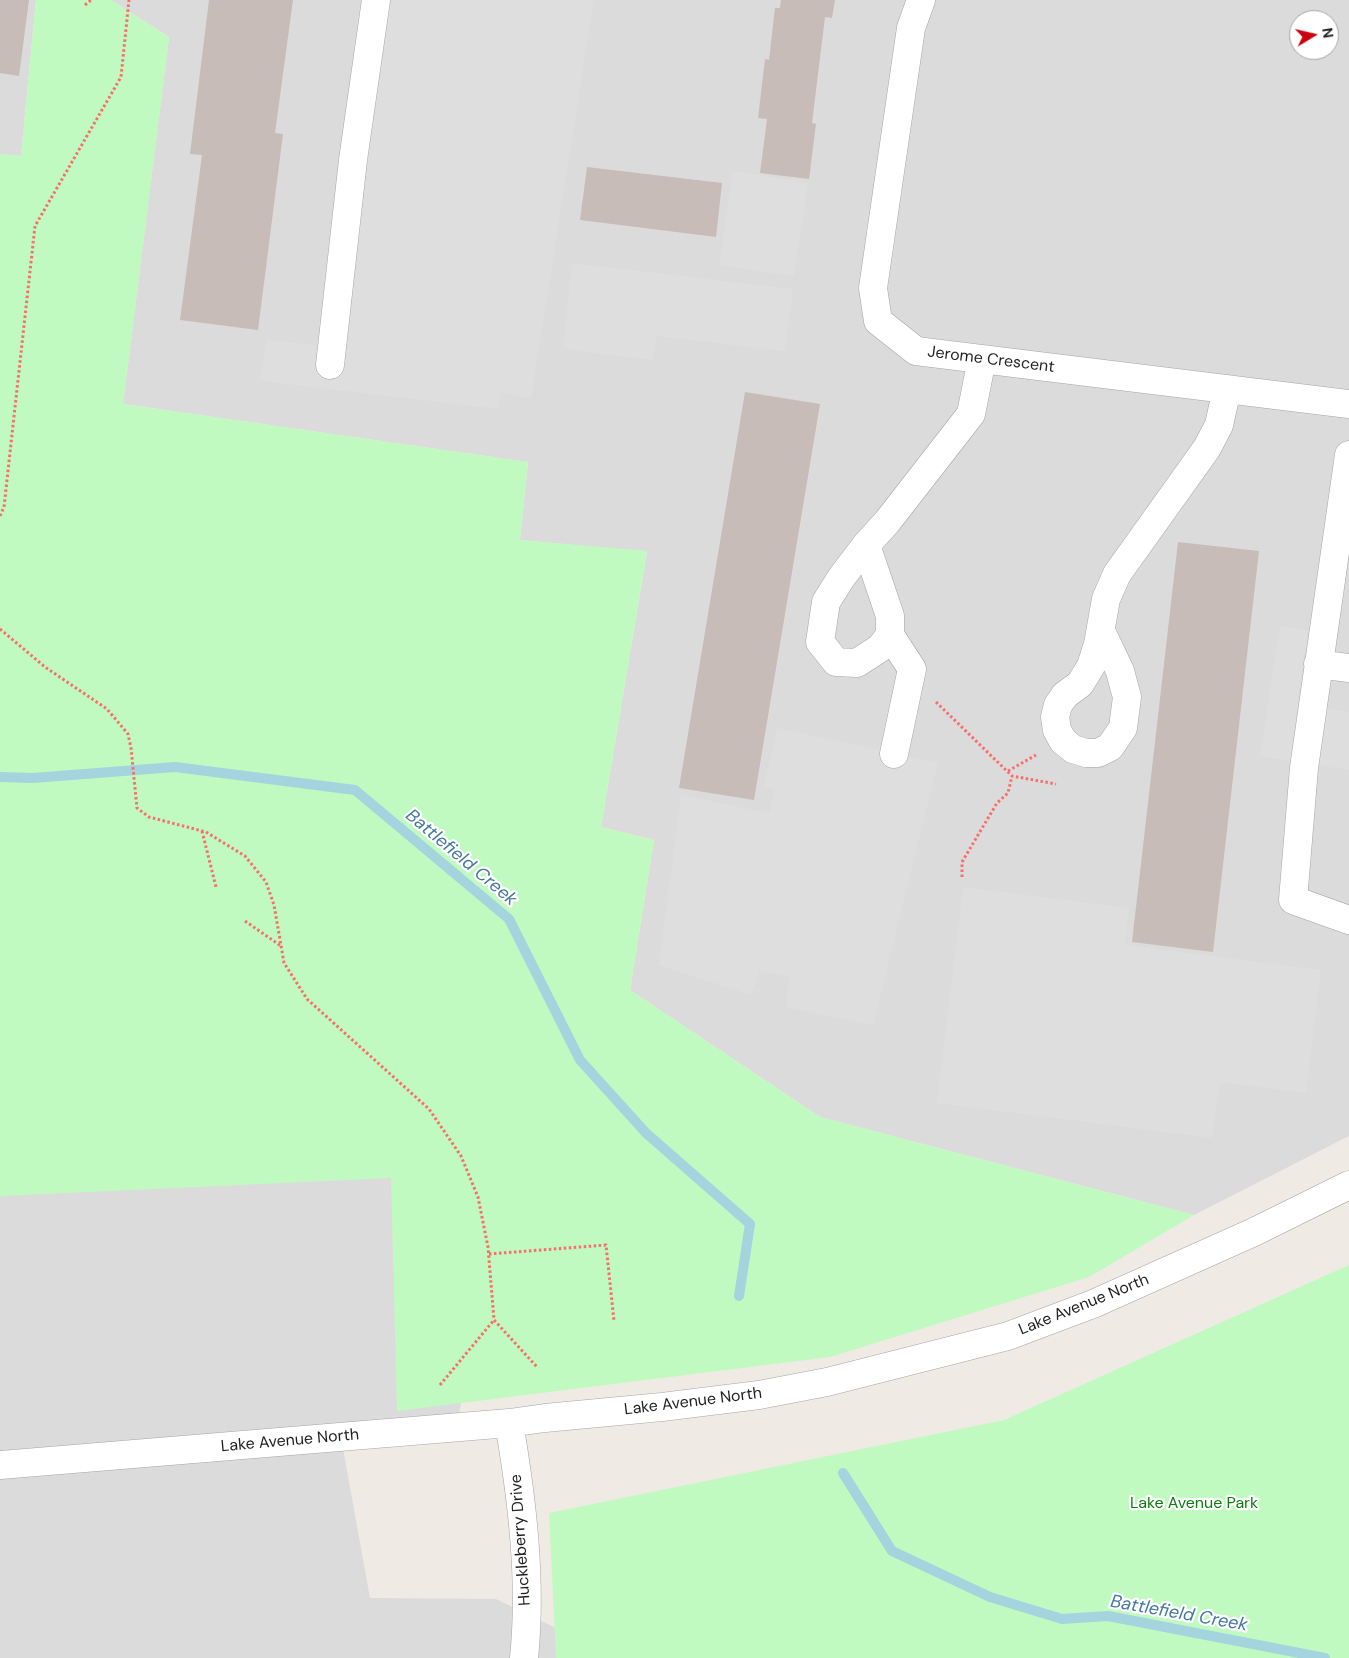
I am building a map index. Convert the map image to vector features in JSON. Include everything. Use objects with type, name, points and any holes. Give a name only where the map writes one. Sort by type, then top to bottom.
[{"type":"street","points":[[330,365],[353,160],[376,0]]},
{"type":"street","name":"Jerome Crescent","points":[[920,0],[911,28],[873,288],[878,321],[916,351],[1349,404]]},
{"type":"street","points":[[890,635],[880,648],[857,663],[836,662],[820,642],[826,602],[841,578],[866,545],[887,522],[971,414],[982,359]]},
{"type":"street","points":[[1101,631],[1106,599],[1117,574],[1207,448],[1219,425],[1227,389]]},
{"type":"street","points":[[1349,455],[1304,768],[1294,900],[1349,920]]},
{"type":"street","points":[[866,545],[890,616],[890,635],[912,669],[894,754]]},
{"type":"street","points":[[1318,664],[1349,668]]},
{"type":"street","name":"Lake Avenue North","points":[[0,1465],[509,1423],[759,1395],[827,1382],[1008,1336],[1093,1304],[1254,1232],[1349,1185]]},
{"type":"street","name":"Huckleberry Drive","points":[[509,1423],[520,1491],[526,1576],[524,1658]]},
{"type":"path","points":[[85,5],[91,0]]},
{"type":"path","points":[[0,516],[4,506],[35,226],[121,77],[129,0]]},
{"type":"path","points":[[0,630],[45,667],[108,709],[128,734],[132,748],[137,808],[149,817],[202,831],[245,856],[266,882],[274,905],[284,963],[307,1000],[429,1109],[461,1156],[478,1197],[488,1254],[494,1320],[537,1367]]},
{"type":"path","points":[[910,677],[1012,776],[1056,784]]},
{"type":"path","points":[[962,877],[962,862],[997,803],[1008,793],[1012,776]]},
{"type":"path","points":[[202,831],[216,887]]},
{"type":"path","points":[[245,921],[281,946]]},
{"type":"path","points":[[488,1254],[606,1245],[614,1321]]},
{"type":"path","points":[[440,1385],[494,1320]]},
{"type":"shaded area","points":[[0,0],[36,0],[21,156],[0,154]]},
{"type":"shaded area","points":[[111,0],[1349,0],[1349,1136],[1194,1215],[820,1117],[630,990],[654,840],[601,827],[647,552],[520,540],[528,462],[123,404],[169,37]]},
{"type":"shaded area","points":[[360,0],[594,0],[531,399],[501,392],[498,409],[260,381],[267,340],[317,345]]},
{"type":"shaded area","points":[[733,171],[808,183],[794,276],[719,265]]},
{"type":"shaded area","points":[[572,263],[793,289],[785,351],[657,336],[653,360],[563,349]]},
{"type":"shaded area","points":[[1280,626],[1308,630],[1297,704],[1349,712],[1349,770],[1260,756]]},
{"type":"shaded area","points":[[777,728],[938,763],[873,1025],[786,1007],[790,976],[760,971],[751,995],[659,965],[681,795],[769,813],[774,789],[764,787]]},
{"type":"shaded area","points":[[963,887],[1129,908],[1125,945],[1321,970],[1306,1093],[1220,1082],[1212,1138],[937,1103]]},
{"type":"shaded area","points":[[0,1146],[422,1158],[466,1374],[457,1427],[340,1432],[370,1598],[496,1599],[618,1658],[0,1658]]},
{"type":"green space","points":[[36,0],[111,0],[169,37],[123,404],[528,462],[520,540],[647,551],[601,827],[654,840],[630,990],[820,1117],[1194,1215],[1089,1277],[830,1357],[397,1411],[391,1178],[0,1196],[0,154],[21,156]]},
{"type":"green space","name":"Lake Avenue Park","points":[[1349,1265],[1349,1658],[556,1658],[549,1513],[1004,1420]]},
{"type":"building","points":[[0,0],[29,0],[19,76],[0,73]]},
{"type":"building","points":[[209,0],[293,0],[275,133],[283,134],[258,330],[180,320],[202,155],[190,154]]},
{"type":"building","points":[[781,0],[835,0],[832,18],[825,17],[812,123],[816,124],[809,179],[760,173],[767,119],[758,118],[765,59],[769,60],[775,8],[780,8]]},
{"type":"building","points":[[587,167],[722,183],[716,237],[580,220]]},
{"type":"building","points":[[745,392],[820,404],[754,800],[679,788]]},
{"type":"building","points":[[1178,542],[1259,551],[1213,952],[1132,942]]},
{"type":"waterway","name":"Battlefield Creek","points":[[0,777],[33,778],[175,767],[355,790],[509,919],[580,1060],[646,1133],[750,1224],[739,1296]]},
{"type":"waterway","name":"Battlefield Creek","points":[[843,1473],[892,1551],[990,1597],[1062,1619],[1108,1616],[1325,1658]]}]
